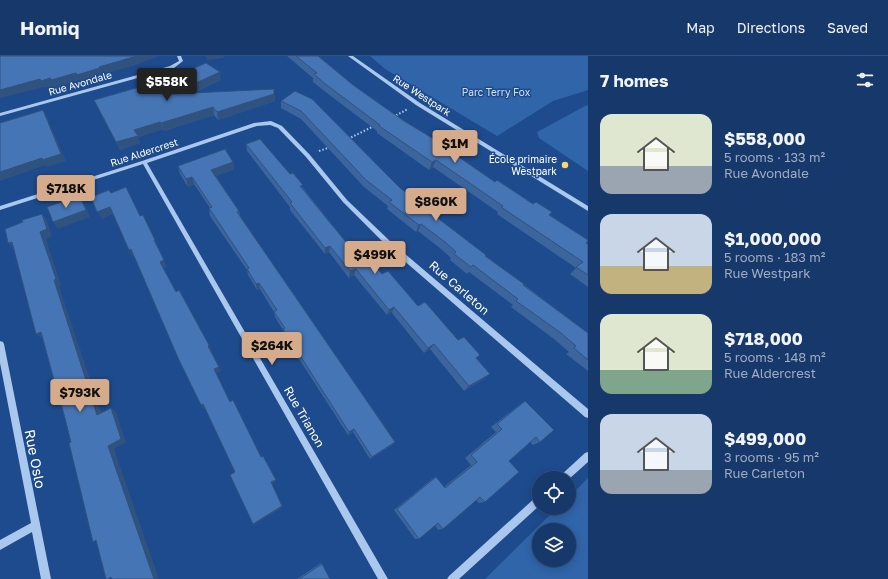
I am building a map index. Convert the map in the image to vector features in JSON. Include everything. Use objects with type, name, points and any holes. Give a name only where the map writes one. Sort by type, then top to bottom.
[{"type":"street","name":"Rue Avondale","points":[[0,115],[172,67],[181,61],[179,56]]},
{"type":"street","name":"Rue Westpark","points":[[350,56],[418,104],[588,209]]},
{"type":"street","name":"Rue Carleton","points":[[271,123],[280,127],[308,156],[345,201],[389,244],[588,414]]},
{"type":"street","name":"Rue Aldercrest","points":[[0,208],[256,124],[271,123]]},
{"type":"street","name":"Rue Trianon","points":[[144,162],[383,579]]},
{"type":"street","name":"Rue Oslo","points":[[0,344],[34,526],[46,579]]},
{"type":"street","points":[[572,471],[588,456]]},
{"type":"street","points":[[452,579],[532,506]]},
{"type":"street","points":[[0,545],[34,526]]},
{"type":"path","points":[[388,119],[409,109]]},
{"type":"path","points":[[345,140],[380,123]]},
{"type":"path","points":[[308,156],[332,146]]},
{"type":"green space","name":"Parc Terry Fox","points":[[370,56],[588,56],[588,90],[553,101],[497,136],[385,69]]},
{"type":"green space","points":[[587,105],[588,171],[539,138],[537,132]]},
{"type":"green space","points":[[588,478],[588,579],[485,579],[532,533],[532,567],[576,567],[576,523],[542,523],[550,515],[576,515],[576,490]]},
{"type":"building","points":[[0,56],[137,56],[77,75],[76,73],[51,80],[50,78],[41,81],[40,79],[0,90]]},
{"type":"building","points":[[296,56],[318,56],[353,85],[404,121],[452,150],[450,151],[495,182],[497,180],[533,204],[536,202],[552,212],[549,215],[588,240],[586,243],[588,244],[588,275],[576,267],[583,262],[501,207],[503,206],[436,160],[432,162],[379,126],[380,125],[324,83],[314,74],[317,73]]},
{"type":"building","points":[[206,63],[220,72],[172,94],[274,89],[274,94],[217,112],[213,107],[161,123],[160,122],[134,130],[138,136],[116,142],[94,100],[171,78]]},
{"type":"building","points":[[295,91],[312,99],[400,188],[415,199],[414,200],[486,255],[485,256],[588,333],[588,360],[574,348],[576,346],[561,333],[516,301],[518,299],[473,265],[471,267],[454,254],[456,252],[445,242],[421,224],[419,225],[389,202],[392,200],[366,180],[301,111],[281,101]]},
{"type":"building","points":[[43,110],[61,154],[42,160],[42,158],[0,172],[0,123]]},
{"type":"building","points":[[260,139],[290,174],[293,173],[303,185],[300,186],[350,247],[354,245],[362,254],[364,253],[382,274],[388,271],[418,306],[425,302],[458,340],[464,337],[480,355],[476,358],[490,374],[469,386],[434,344],[428,348],[394,307],[389,310],[356,269],[350,271],[330,246],[325,248],[290,203],[292,202],[246,144]]},
{"type":"building","points":[[225,149],[233,162],[211,170],[239,211],[237,212],[395,442],[372,457],[354,429],[349,432],[283,329],[285,328],[274,312],[277,310],[259,283],[256,284],[247,269],[249,268],[209,208],[212,207],[192,177],[186,179],[178,166]]},
{"type":"building","points":[[126,187],[140,216],[143,215],[155,240],[164,260],[160,262],[176,292],[179,290],[209,345],[208,346],[219,367],[214,369],[230,402],[233,400],[261,457],[263,456],[276,480],[271,482],[282,506],[253,524],[230,475],[235,472],[203,404],[201,405],[179,360],[131,249],[129,250],[110,207],[97,212],[91,197],[109,190],[111,193]]},
{"type":"building","points":[[80,197],[86,210],[53,222],[47,207],[67,200],[68,202]]},
{"type":"building","points":[[42,214],[47,229],[40,232],[56,279],[54,280],[97,415],[111,408],[121,439],[108,446],[154,579],[112,579],[111,577],[106,579],[96,540],[93,542],[61,403],[58,405],[52,382],[54,380],[41,332],[36,334],[12,242],[8,243],[5,229],[23,222],[22,220]]},
{"type":"building","points":[[525,401],[554,430],[540,442],[536,437],[509,461],[519,472],[485,502],[480,497],[443,529],[438,523],[419,539],[397,509],[436,477],[445,488],[477,462],[471,455],[502,429],[497,424]]},
{"type":"building","points":[[322,564],[330,579],[299,579]]},
{"type":"place","name":"École primaire Westpark","points":[[565,165]]}]
